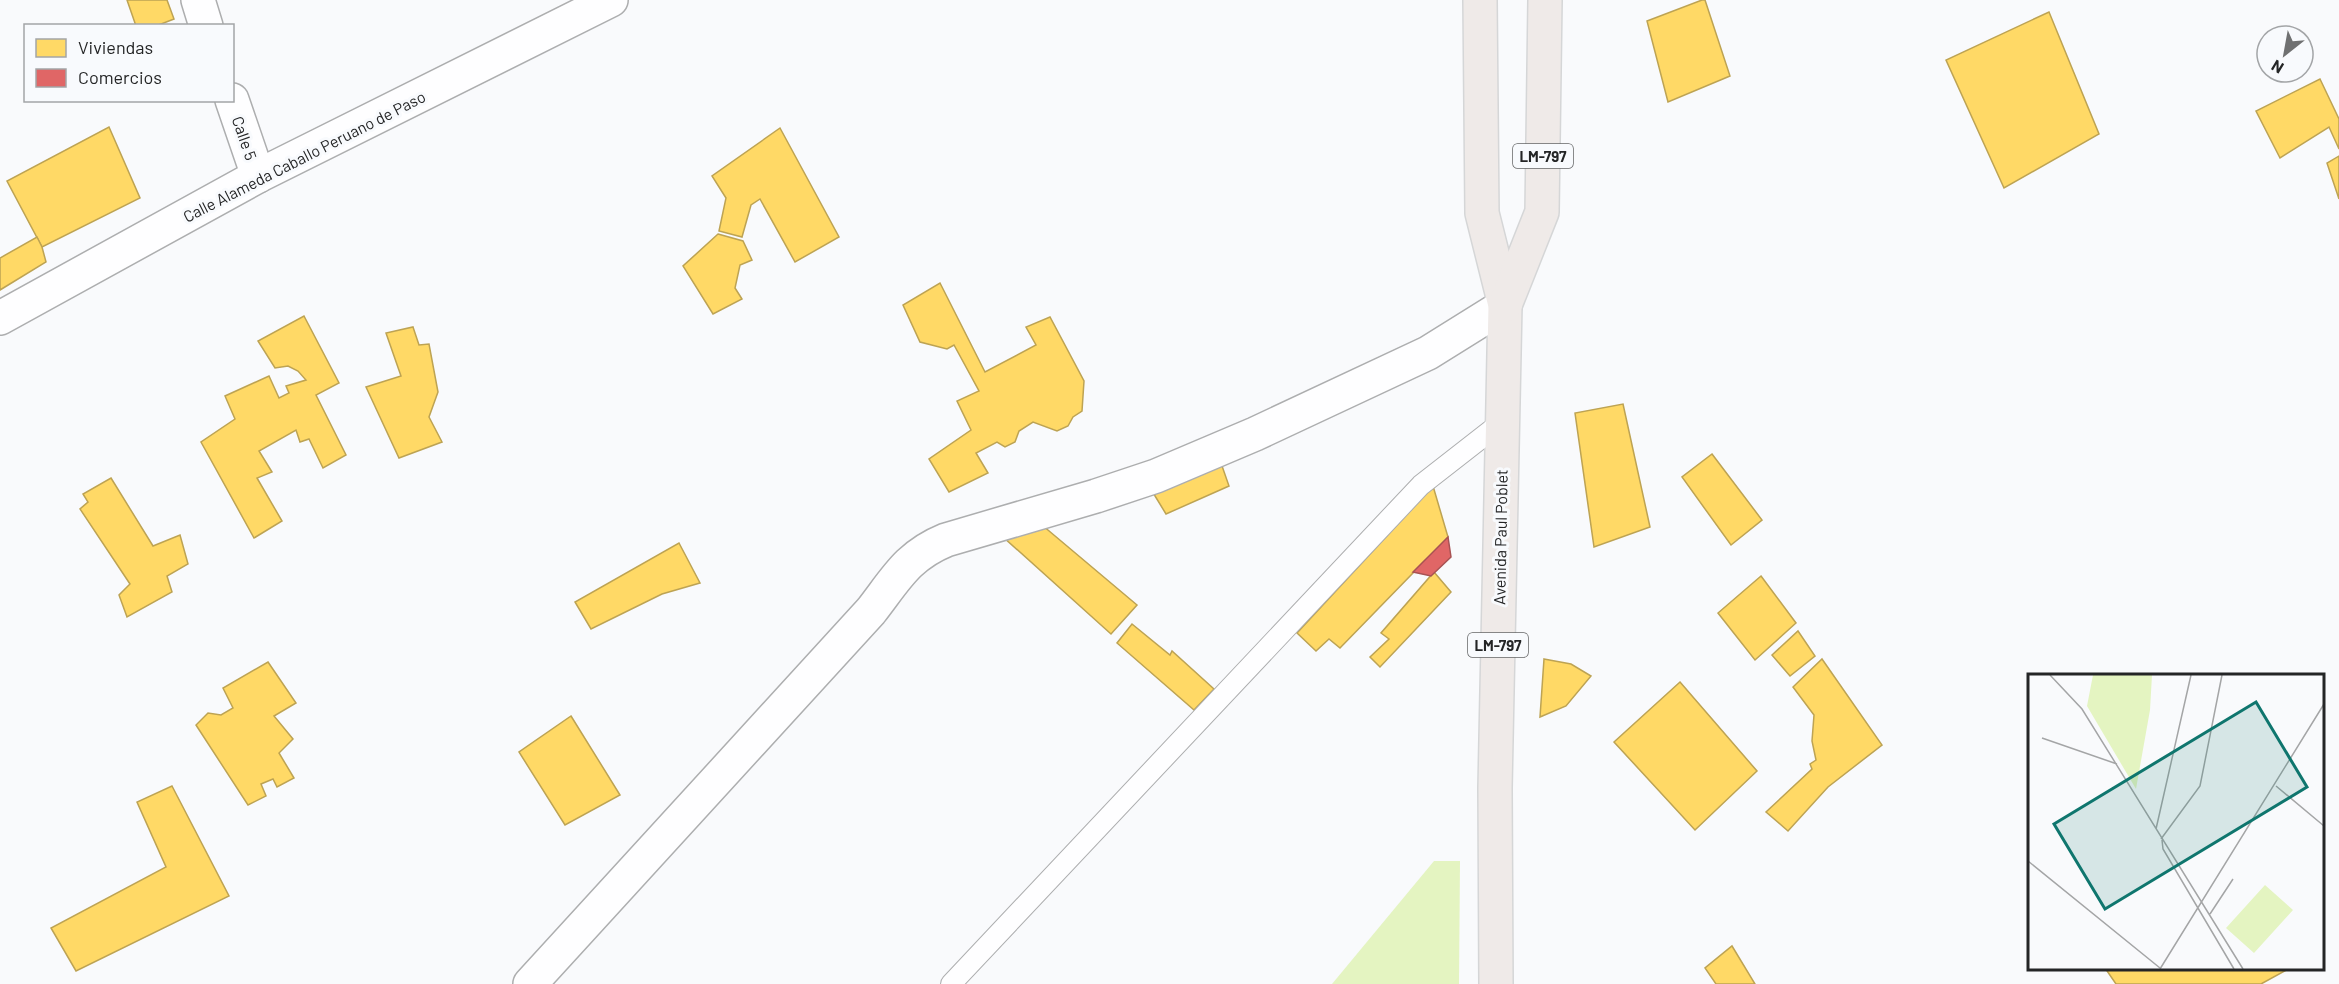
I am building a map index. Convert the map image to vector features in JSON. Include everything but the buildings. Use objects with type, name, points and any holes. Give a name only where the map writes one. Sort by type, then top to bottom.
[{"type":"main road","name":"Avenida Paul Poblet","points":[[1480,0],[1482,213],[1505,305],[1495,788],[1496,984]]},
{"type":"main road","name":"Avenida Paul Poblet","points":[[1505,305],[1542,212],[1545,0]]},
{"type":"street","points":[[198,0],[205,24]]},
{"type":"street","name":"Calle Alameda Caballo Peruano de Paso","points":[[0,318],[258,176],[610,0]]},
{"type":"street","name":"Calle 5","points":[[233,102],[258,176]]},
{"type":"street","points":[[530,984],[871,611],[910,561],[927,548],[946,540],[1096,496],[1167,471],[1255,434],[1428,353],[1505,305]]},
{"type":"lane","points":[[951,984],[1421,485],[1503,421]]},
{"type":"green space","points":[[1434,861],[1460,861],[1459,984],[1332,984]]}]
